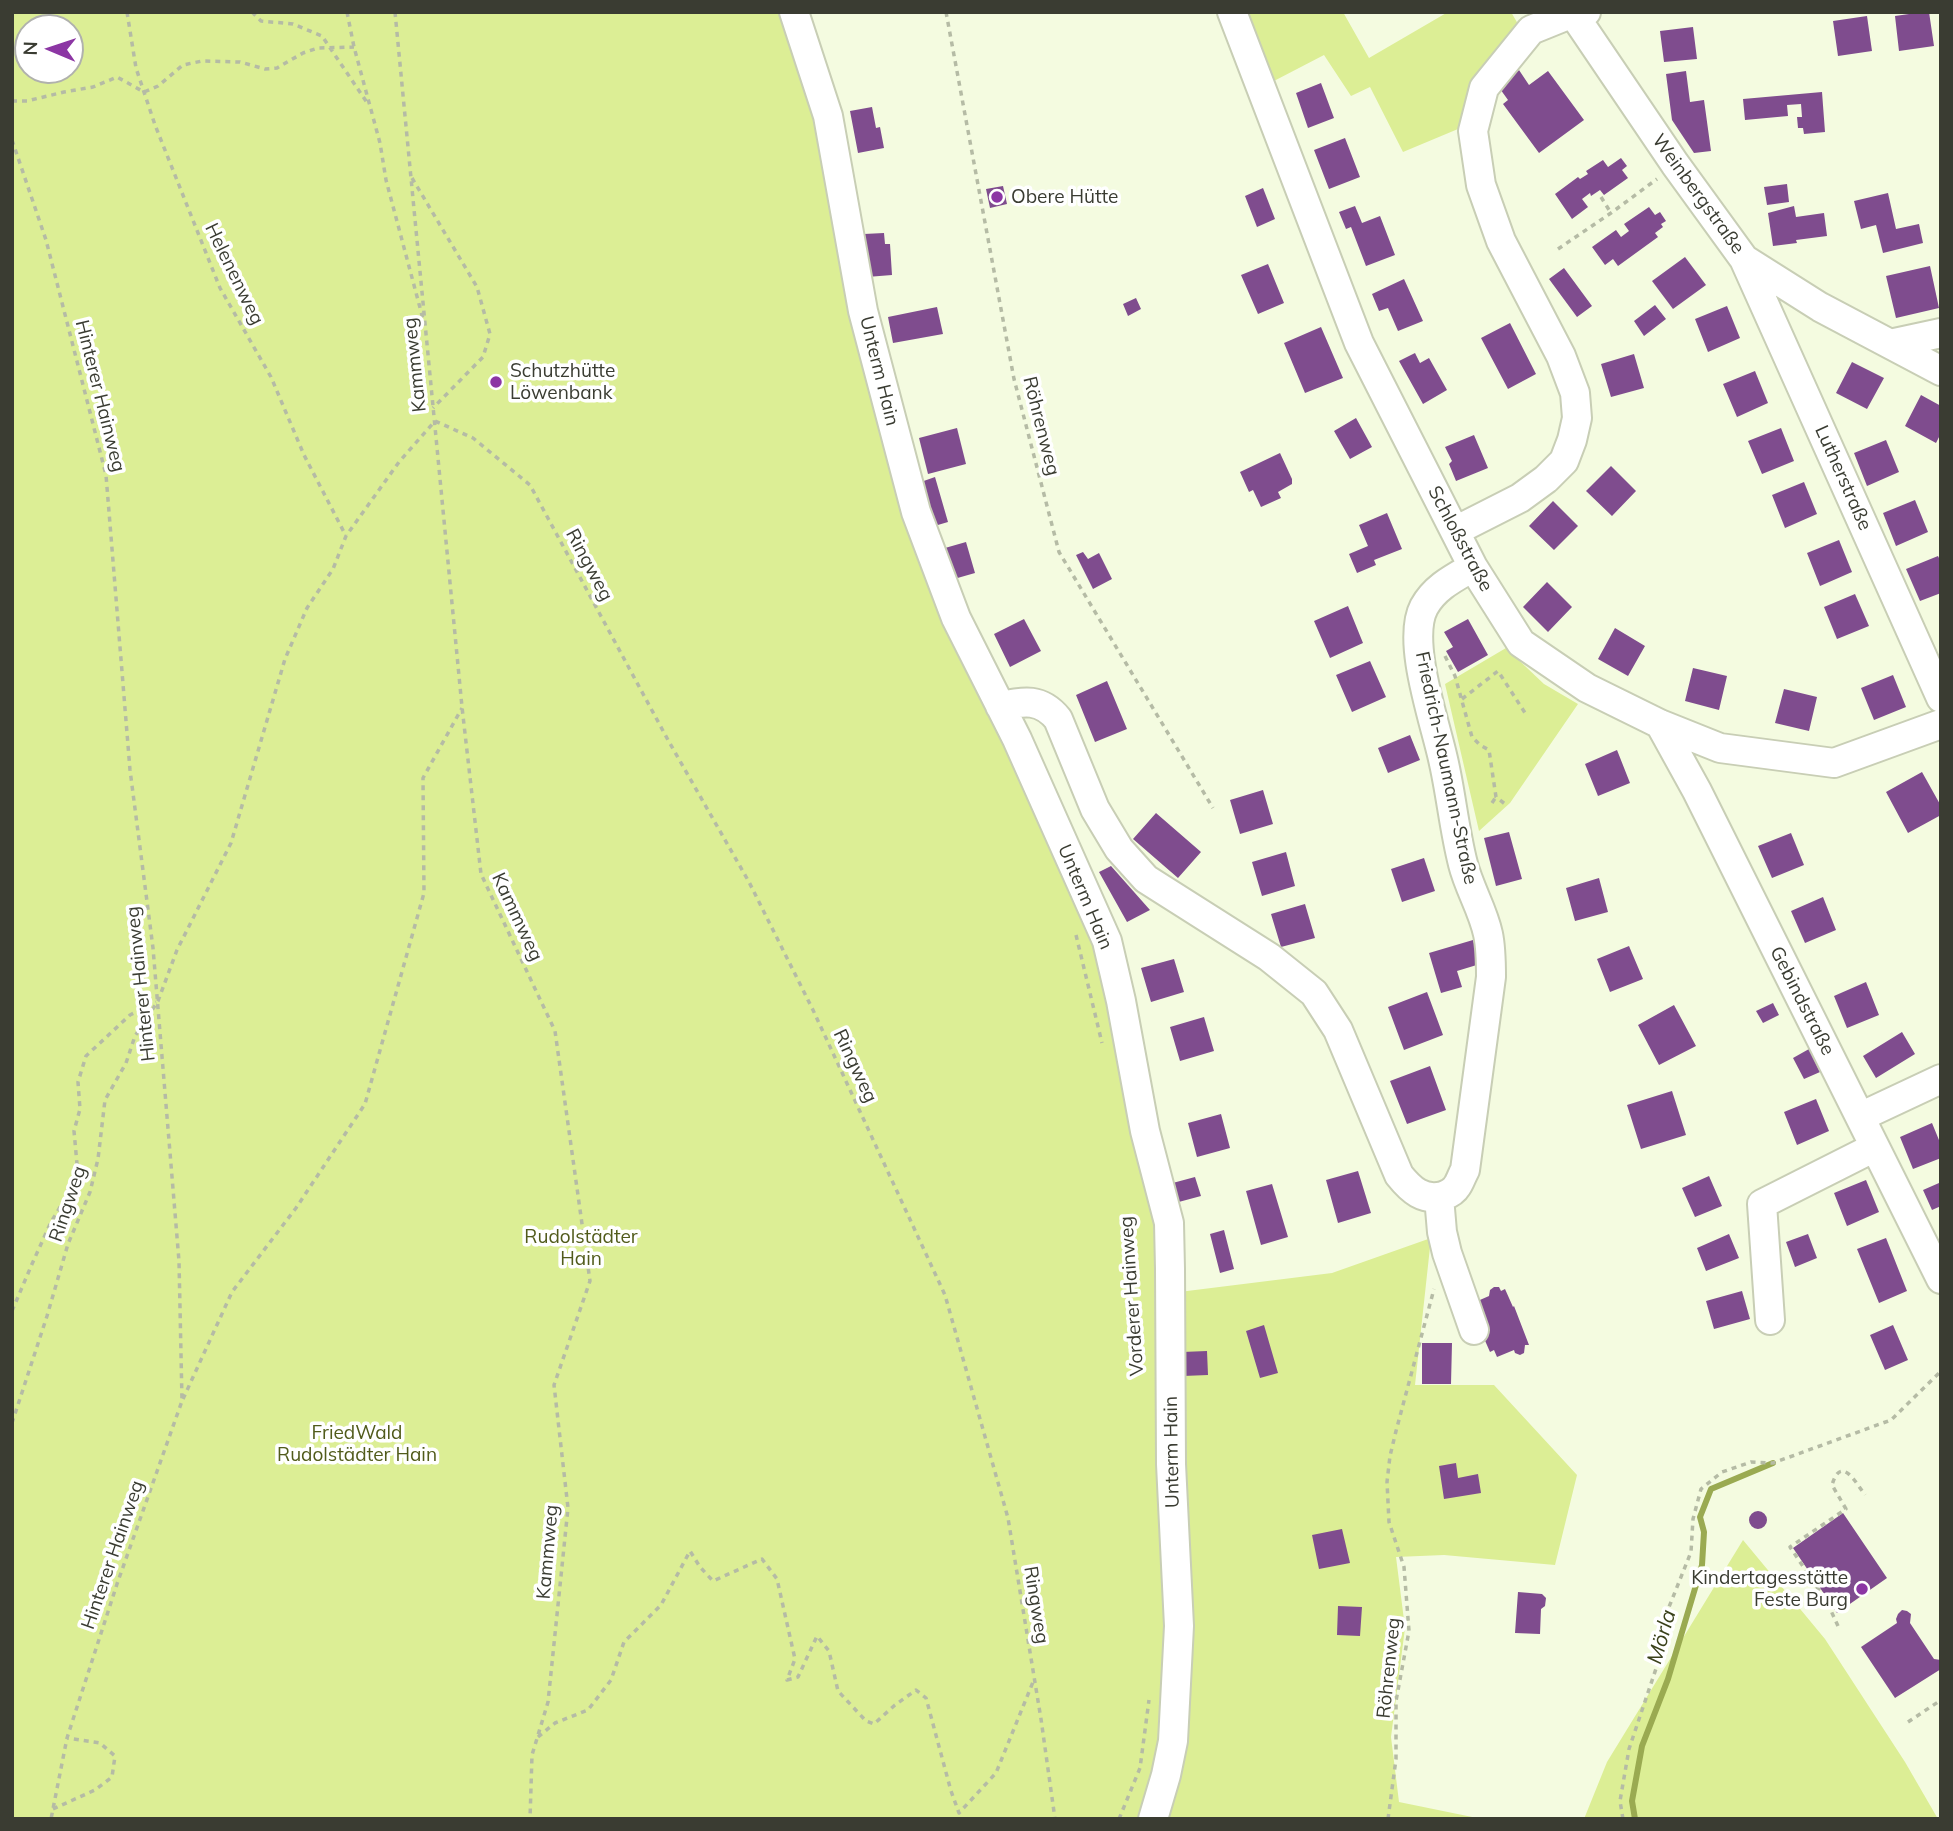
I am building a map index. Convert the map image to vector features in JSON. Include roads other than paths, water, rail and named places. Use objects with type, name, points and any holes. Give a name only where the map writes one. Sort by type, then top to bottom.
[{"type":"street","name":"Unterm Hain","points":[[794,12],[828,116],[863,311],[916,512],[956,618],[1017,739],[1107,941],[1145,1131],[1169,1223],[1171,1464],[1179,1626],[1173,1741],[1153,1819]]},
{"type":"street","name":"Schloßstraße","points":[[1232,12],[1359,344],[1473,567],[1521,643],[1587,688],[1660,724],[1720,748],[1834,764],[1941,724]]},
{"type":"street","points":[[1455,531],[1520,498],[1546,479],[1564,461],[1572,440],[1577,418],[1575,393],[1561,356],[1501,241],[1481,185],[1473,131],[1484,88],[1531,30],[1577,13]]},
{"type":"street","name":"Weinbergstraße","points":[[1577,13],[1675,164],[1745,259],[1820,307],[1941,371]]},
{"type":"street","name":"Lutherstraße","points":[[1745,259],[1941,698]]},
{"type":"street","points":[[1889,344],[1941,333]]},
{"type":"street","name":"Friedrich-Naumann-Straße","points":[[1439,1197],[1450,1194],[1457,1188],[1465,1170],[1491,964],[1488,933],[1463,865],[1419,652],[1418,633],[1423,608],[1436,590],[1473,567]]},
{"type":"street","points":[[1000,706],[1022,701],[1042,705],[1051,710],[1058,719],[1095,809],[1119,849],[1146,880],[1269,957],[1314,993],[1338,1030],[1399,1175],[1410,1189],[1427,1198],[1439,1197],[1442,1233],[1447,1253],[1474,1330]]},
{"type":"street","name":"Gebindstraße","points":[[1660,724],[1697,791],[1941,1279]]},
{"type":"street","points":[[1697,791],[1720,748]]},
{"type":"street","points":[[1860,1117],[1941,1079]]},
{"type":"street","points":[[1770,1320],[1752,1202],[1875,1147]]},
{"type":"waterway","name":"Mörla","points":[[1635,1819],[1632,1801],[1642,1746],[1668,1679],[1702,1565],[1704,1532],[1700,1517],[1711,1489],[1773,1463]]},
{"type":"place","name":"Obere Hütte","points":[[997,197]]},
{"type":"place","name":"Schutzhütte Löwenbank","points":[[496,382]]},
{"type":"place","name":"Kindertagesstätte Feste Burg","points":[[1862,1589]]},
{"type":"park label","name":"Rudolstädter Hain","points":[[581,1248]]},
{"type":"park label","name":"FriedWald Rudolstädter Hain","points":[[357,1444]]}]
